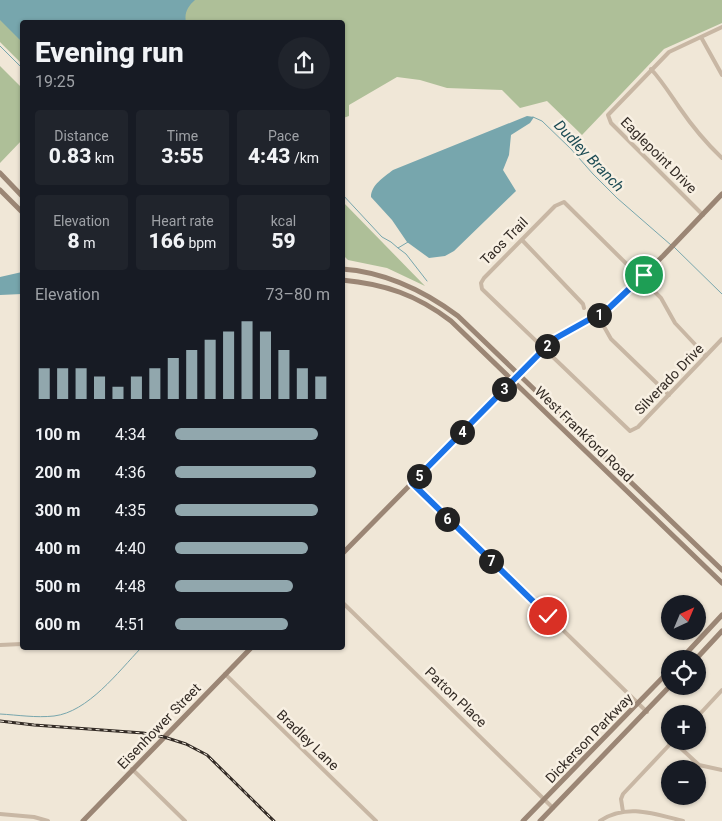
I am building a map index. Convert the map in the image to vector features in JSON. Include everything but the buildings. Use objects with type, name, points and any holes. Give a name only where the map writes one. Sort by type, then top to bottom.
[{"type":"main road","points":[[0,173],[20,194]]},
{"type":"main road","points":[[0,190],[20,210]]},
{"type":"main road","points":[[345,551],[544,349],[567,332],[598,316],[618,301],[722,194]]},
{"type":"main road","name":"West Frankford Road","points":[[345,269],[371,272],[405,284],[436,300],[458,316],[722,570]]},
{"type":"main road","name":"West Frankford Road","points":[[345,280],[387,287],[432,307],[451,321],[722,583]]},
{"type":"main road","points":[[690,650],[722,616]]},
{"type":"main road","points":[[704,650],[722,631]]},
{"type":"main road","name":"Eisenhower Street","points":[[83,821],[249,650]]},
{"type":"main road","name":"Dickerson Parkway","points":[[523,821],[661,679]]},
{"type":"main road","name":"Dickerson Parkway","points":[[540,821],[662,695]]},
{"type":"street","points":[[722,27],[669,52],[651,69],[704,140],[722,158]]},
{"type":"street","points":[[701,36],[722,75]]},
{"type":"street","name":"Eaglepoint Drive","points":[[651,69],[608,115],[611,123],[703,215]]},
{"type":"street","name":"Taos Trail","points":[[544,349],[482,289],[481,283],[558,204],[564,202],[641,278]]},
{"type":"street","points":[[522,240],[583,304],[584,308]]},
{"type":"street","points":[[641,278],[664,303],[679,328],[706,356]]},
{"type":"street","points":[[598,316],[611,339],[669,395]]},
{"type":"street","name":"Silverado Drive","points":[[544,349],[630,431],[638,427],[722,339]]},
{"type":"street","points":[[412,483],[647,712]]},
{"type":"street","name":"Patton Place","points":[[345,605],[553,808]]},
{"type":"street","points":[[0,645],[20,644]]},
{"type":"street","name":"Bradley Lane","points":[[226,674],[376,821]]},
{"type":"street","points":[[706,707],[722,690]]},
{"type":"street","points":[[623,812],[621,799],[624,794],[665,750]]},
{"type":"street","points":[[683,750],[699,765],[722,770]]},
{"type":"street","points":[[132,769],[185,821]]},
{"type":"street","points":[[600,821],[606,817],[628,810],[641,811],[683,821]]},
{"type":"street","points":[[0,814],[34,817],[48,821]]},
{"type":"green space","points":[[0,0],[722,0],[722,23],[664,49],[582,135],[547,101],[520,108],[502,90],[447,88],[420,80],[397,77],[349,105],[349,116],[345,117],[345,20],[20,20],[20,62],[0,42]]},
{"type":"green space","points":[[0,66],[20,86],[20,142],[0,163]]},
{"type":"green space","points":[[345,204],[425,286],[387,268],[348,260],[345,257]]},
{"type":"water","points":[[0,0],[195,0],[187,10],[186,20],[20,20],[20,40],[0,20]]},
{"type":"water","points":[[527,116],[534,117],[530,123],[511,135],[509,155],[503,170],[516,191],[454,251],[445,256],[429,258],[407,242],[392,220],[371,197],[376,185],[393,170]]},
{"type":"water","points":[[20,272],[20,294],[0,295],[0,277]]},
{"type":"waterway","name":"Dudley Branch","points":[[0,46],[20,66]]},
{"type":"waterway","name":"Dudley Branch","points":[[533,117],[542,121],[617,198],[671,245]]},
{"type":"waterway","name":"Dudley Branch","points":[[345,197],[382,237],[398,248],[408,242]]},
{"type":"waterway","name":"Dudley Branch","points":[[674,247],[722,294]]},
{"type":"waterway","points":[[398,248],[406,254],[427,281]]},
{"type":"waterway","points":[[0,714],[41,717],[67,713],[79,707],[102,690],[139,650]]},
{"type":"railway","points":[[0,721],[143,733],[186,744],[207,755],[274,821]]},
{"type":"route","points":[[548,616],[412,483],[556,338],[608,309],[644,275]]}]
